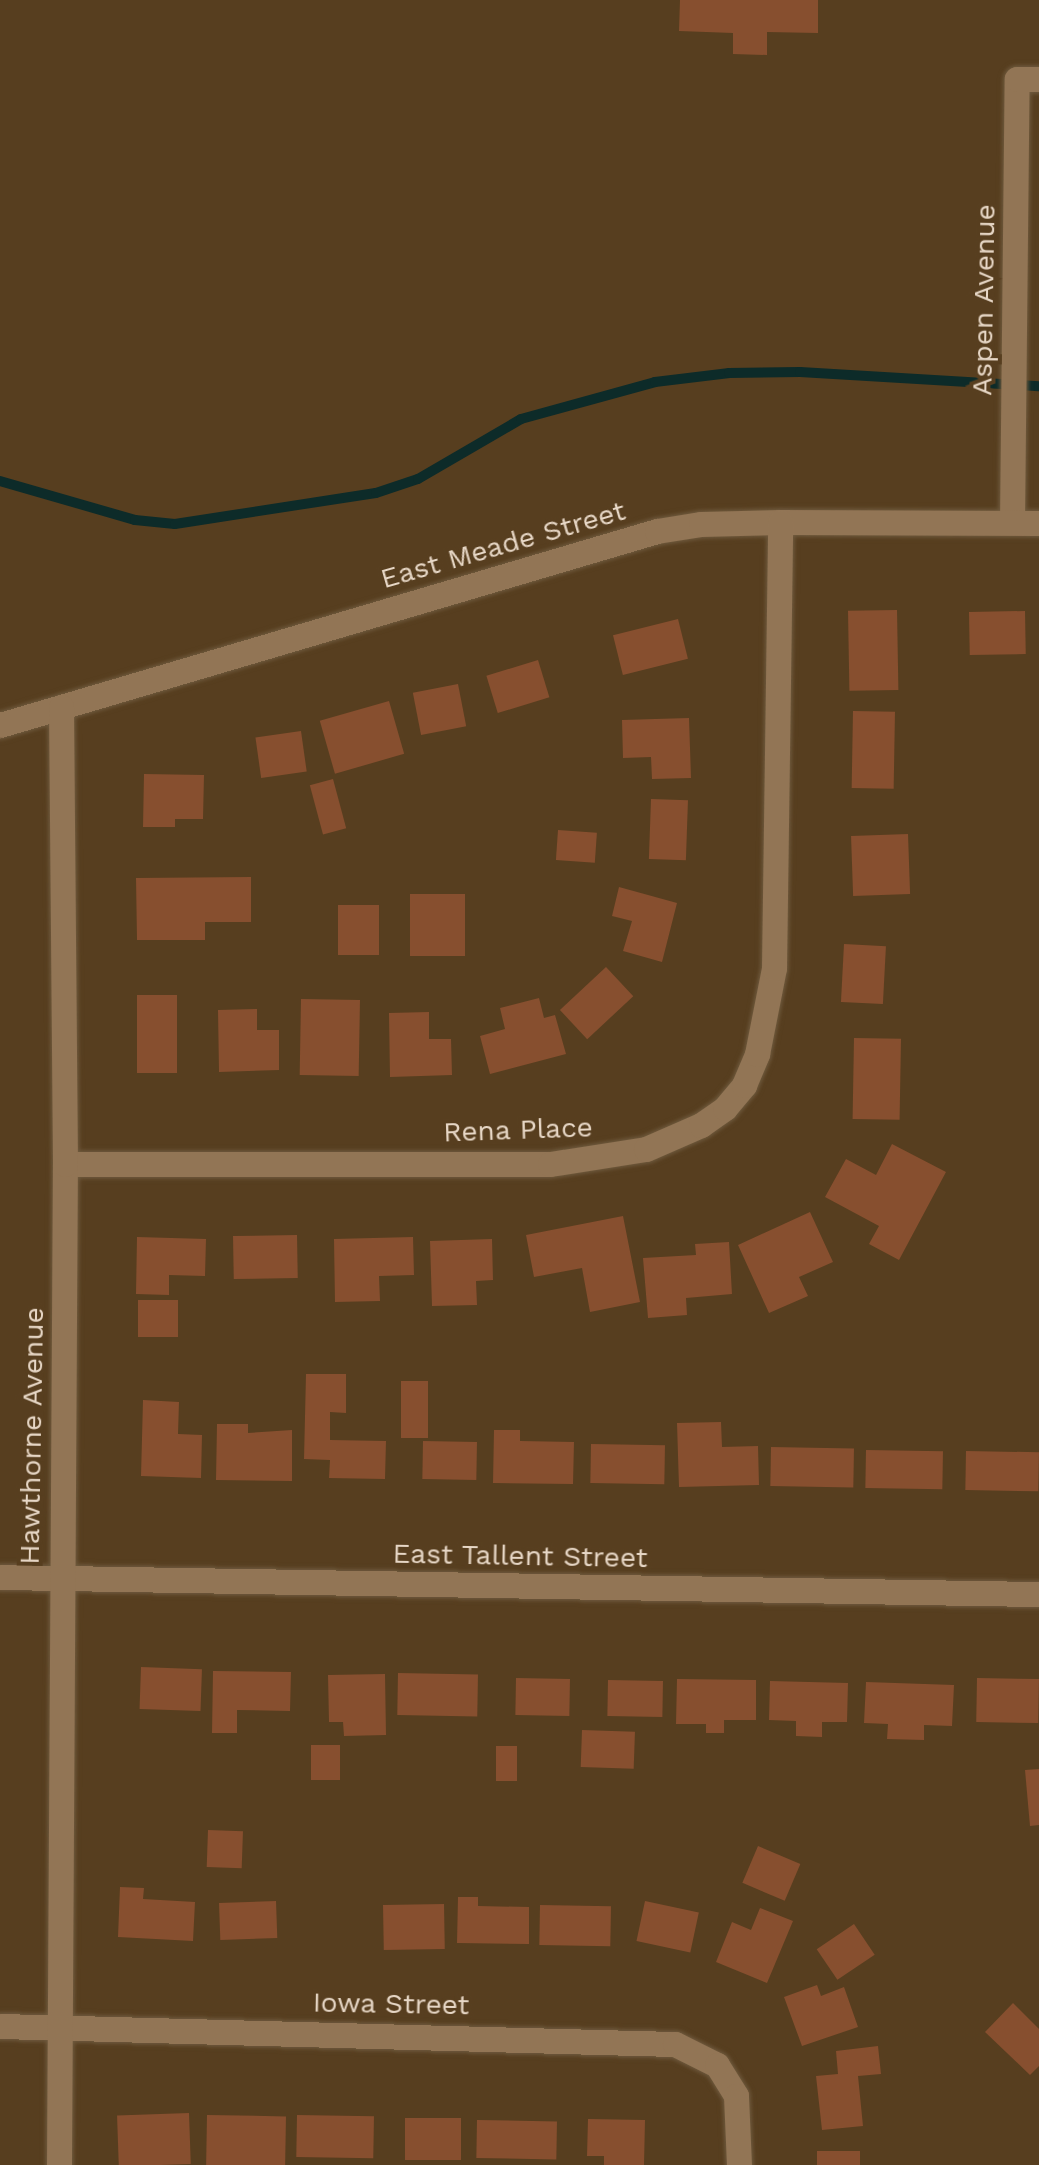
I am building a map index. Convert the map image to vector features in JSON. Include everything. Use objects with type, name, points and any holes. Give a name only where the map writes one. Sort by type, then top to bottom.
[{"type":"street","name":"Aspen Avenue","points":[[1012,522],[1014,327],[1028,79]]},
{"type":"street","name":"East Meade Street","points":[[0,726],[658,531],[702,524],[780,522],[1039,522]]},
{"type":"street","name":"Rena Place","points":[[65,1164],[550,1164],[646,1149],[701,1126],[726,1108],[744,1085],[757,1054],[774,968],[780,522]]},
{"type":"street","name":"Hawthorne Avenue","points":[[59,2165],[65,1164],[61,707]]},
{"type":"street","name":"East Tallent Street","points":[[0,1577],[1039,1594]]},
{"type":"street","name":"Iowa Street","points":[[0,2026],[622,2039],[675,2044],[717,2065],[736,2096],[738,2165]]},
{"type":"building","points":[[680,0],[818,0],[818,33],[767,32],[767,55],[733,54],[733,33],[679,31]]},
{"type":"building","points":[[897,610],[898,690],[849,691],[848,611]]},
{"type":"building","points":[[1025,611],[1026,654],[970,655],[969,612]]},
{"type":"building","points":[[678,619],[688,659],[623,675],[613,635]]},
{"type":"building","points":[[538,660],[549,697],[498,713],[486,676]]},
{"type":"building","points":[[458,684],[466,726],[421,735],[413,693]]},
{"type":"building","points":[[389,701],[404,754],[335,774],[320,721]]},
{"type":"building","points":[[853,711],[895,712],[894,789],[852,788]]},
{"type":"building","points":[[689,718],[691,778],[652,779],[651,757],[623,758],[622,720]]},
{"type":"building","points":[[301,731],[307,772],[261,778],[255,737]]},
{"type":"building","points":[[144,774],[204,775],[203,819],[175,819],[175,827],[143,827]]},
{"type":"building","points":[[333,779],[346,828],[323,834],[310,785]]},
{"type":"building","points":[[651,799],[688,800],[686,860],[649,859]]},
{"type":"building","points":[[558,830],[597,833],[595,863],[556,860]]},
{"type":"building","points":[[908,834],[910,894],[853,896],[851,836]]},
{"type":"building","points":[[251,877],[251,922],[205,922],[205,940],[137,940],[136,878]]},
{"type":"building","points":[[619,887],[677,903],[662,962],[623,951],[632,921],[612,916]]},
{"type":"building","points":[[410,894],[465,894],[465,956],[410,956]]},
{"type":"building","points":[[338,905],[379,905],[379,955],[338,955]]},
{"type":"building","points":[[844,944],[886,946],[883,1004],[841,1002]]},
{"type":"building","points":[[606,967],[633,996],[587,1039],[560,1010]]},
{"type":"building","points":[[137,995],[177,995],[177,1073],[137,1073]]},
{"type":"building","points":[[539,998],[544,1018],[555,1015],[566,1054],[490,1074],[480,1036],[505,1029],[500,1008]]},
{"type":"building","points":[[301,999],[360,1000],[359,1076],[300,1075]]},
{"type":"building","points":[[257,1009],[257,1030],[279,1030],[279,1070],[219,1072],[218,1010]]},
{"type":"building","points":[[429,1012],[429,1039],[451,1039],[452,1075],[390,1077],[389,1013]]},
{"type":"building","points":[[854,1038],[901,1039],[900,1120],[853,1119]]},
{"type":"building","points":[[892,1144],[946,1172],[899,1260],[869,1244],[879,1226],[825,1197],[846,1159],[876,1175]]},
{"type":"building","points":[[810,1212],[833,1262],[799,1277],[808,1296],[769,1313],[738,1245]]},
{"type":"building","points":[[623,1216],[640,1302],[590,1312],[582,1268],[534,1277],[526,1235]]},
{"type":"building","points":[[297,1235],[298,1278],[234,1279],[233,1236]]},
{"type":"building","points":[[137,1237],[206,1239],[205,1276],[169,1275],[169,1295],[136,1294]]},
{"type":"building","points":[[413,1237],[414,1275],[379,1276],[380,1301],[335,1302],[334,1239]]},
{"type":"building","points":[[492,1239],[493,1280],[476,1281],[477,1305],[432,1306],[430,1241]]},
{"type":"building","points":[[729,1242],[732,1294],[686,1298],[687,1315],[648,1318],[643,1258],[696,1255],[695,1244]]},
{"type":"building","points":[[138,1300],[178,1300],[178,1337],[138,1337]]},
{"type":"building","points":[[306,1374],[346,1374],[346,1413],[330,1412],[330,1440],[386,1441],[385,1479],[329,1478],[330,1460],[304,1459]]},
{"type":"building","points":[[401,1381],[428,1381],[428,1438],[401,1438]]},
{"type":"building","points":[[143,1400],[179,1402],[178,1434],[202,1435],[201,1478],[141,1476]]},
{"type":"building","points":[[721,1422],[722,1447],[758,1446],[759,1485],[679,1487],[677,1423]]},
{"type":"building","points":[[217,1424],[248,1424],[248,1433],[292,1430],[292,1481],[216,1480]]},
{"type":"building","points":[[494,1430],[520,1430],[520,1441],[574,1442],[573,1484],[493,1483]]},
{"type":"building","points":[[423,1441],[477,1442],[476,1480],[422,1479]]},
{"type":"building","points":[[591,1444],[665,1445],[664,1484],[590,1483]]},
{"type":"building","points":[[771,1447],[854,1448],[853,1487],[770,1486]]},
{"type":"building","points":[[866,1450],[943,1451],[942,1489],[865,1488]]},
{"type":"building","points":[[966,1451],[1039,1452],[1038,1491],[965,1490]]},
{"type":"building","points":[[141,1667],[202,1669],[200,1711],[140,1709]]},
{"type":"building","points":[[213,1671],[291,1672],[290,1711],[237,1710],[237,1733],[212,1733]]},
{"type":"building","points":[[398,1673],[478,1674],[477,1716],[397,1715]]},
{"type":"building","points":[[385,1674],[386,1735],[344,1736],[343,1722],[329,1722],[328,1675]]},
{"type":"building","points":[[516,1678],[570,1679],[569,1716],[515,1715]]},
{"type":"building","points":[[977,1678],[1039,1679],[1038,1723],[976,1722]]},
{"type":"building","points":[[677,1679],[756,1680],[756,1720],[724,1720],[724,1733],[706,1733],[706,1724],[676,1724]]},
{"type":"building","points":[[608,1680],[663,1681],[662,1717],[607,1716]]},
{"type":"building","points":[[770,1681],[848,1683],[847,1722],[822,1722],[822,1737],[796,1736],[796,1721],[769,1720]]},
{"type":"building","points":[[866,1682],[954,1685],[952,1726],[924,1725],[924,1740],[887,1739],[888,1724],[864,1723]]},
{"type":"building","points":[[582,1730],[635,1732],[634,1769],[581,1767]]},
{"type":"building","points":[[311,1745],[340,1745],[340,1780],[311,1780]]},
{"type":"building","points":[[496,1746],[517,1746],[517,1781],[496,1781]]},
{"type":"building","points":[[1039,1769],[1039,1825],[1030,1826],[1025,1770]]},
{"type":"building","points":[[208,1830],[243,1831],[242,1868],[207,1867]]},
{"type":"building","points":[[758,1846],[800,1864],[785,1901],[742,1883]]},
{"type":"building","points":[[120,1887],[144,1888],[143,1899],[195,1902],[193,1941],[118,1937]]},
{"type":"building","points":[[458,1897],[478,1897],[478,1906],[529,1907],[529,1944],[457,1943]]},
{"type":"building","points":[[276,1901],[277,1938],[220,1940],[219,1903]]},
{"type":"building","points":[[645,1901],[699,1912],[690,1953],[636,1941]]},
{"type":"building","points":[[444,1904],[445,1949],[384,1950],[383,1905]]},
{"type":"building","points":[[540,1905],[611,1906],[610,1946],[539,1945]]},
{"type":"building","points":[[760,1908],[793,1921],[767,1983],[716,1962],[732,1922],[751,1930]]},
{"type":"building","points":[[854,1924],[875,1955],[837,1980],[817,1949]]},
{"type":"building","points":[[817,1985],[821,1996],[844,1987],[858,2027],[802,2046],[784,1997]]},
{"type":"building","points":[[1013,2003],[1039,2029],[1039,2066],[1030,2075],[985,2032]]},
{"type":"building","points":[[878,2046],[881,2074],[858,2076],[863,2126],[822,2130],[816,2076],[838,2074],[836,2051]]},
{"type":"building","points":[[189,2113],[191,2164],[119,2165],[117,2116]]},
{"type":"building","points":[[207,2115],[286,2116],[285,2165],[206,2165]]},
{"type":"building","points":[[297,2115],[374,2116],[373,2158],[296,2157]]},
{"type":"building","points":[[405,2118],[461,2118],[461,2160],[405,2160]]},
{"type":"building","points":[[588,2119],[645,2120],[644,2165],[604,2165],[604,2156],[587,2156]]},
{"type":"building","points":[[477,2120],[557,2121],[556,2159],[476,2158]]},
{"type":"building","points":[[817,2151],[860,2151],[860,2165],[817,2165]]},
{"type":"waterway","points":[[0,481],[135,520],[175,524],[376,493],[418,479],[521,419],[655,382],[729,373],[800,372],[1039,386]]}]
